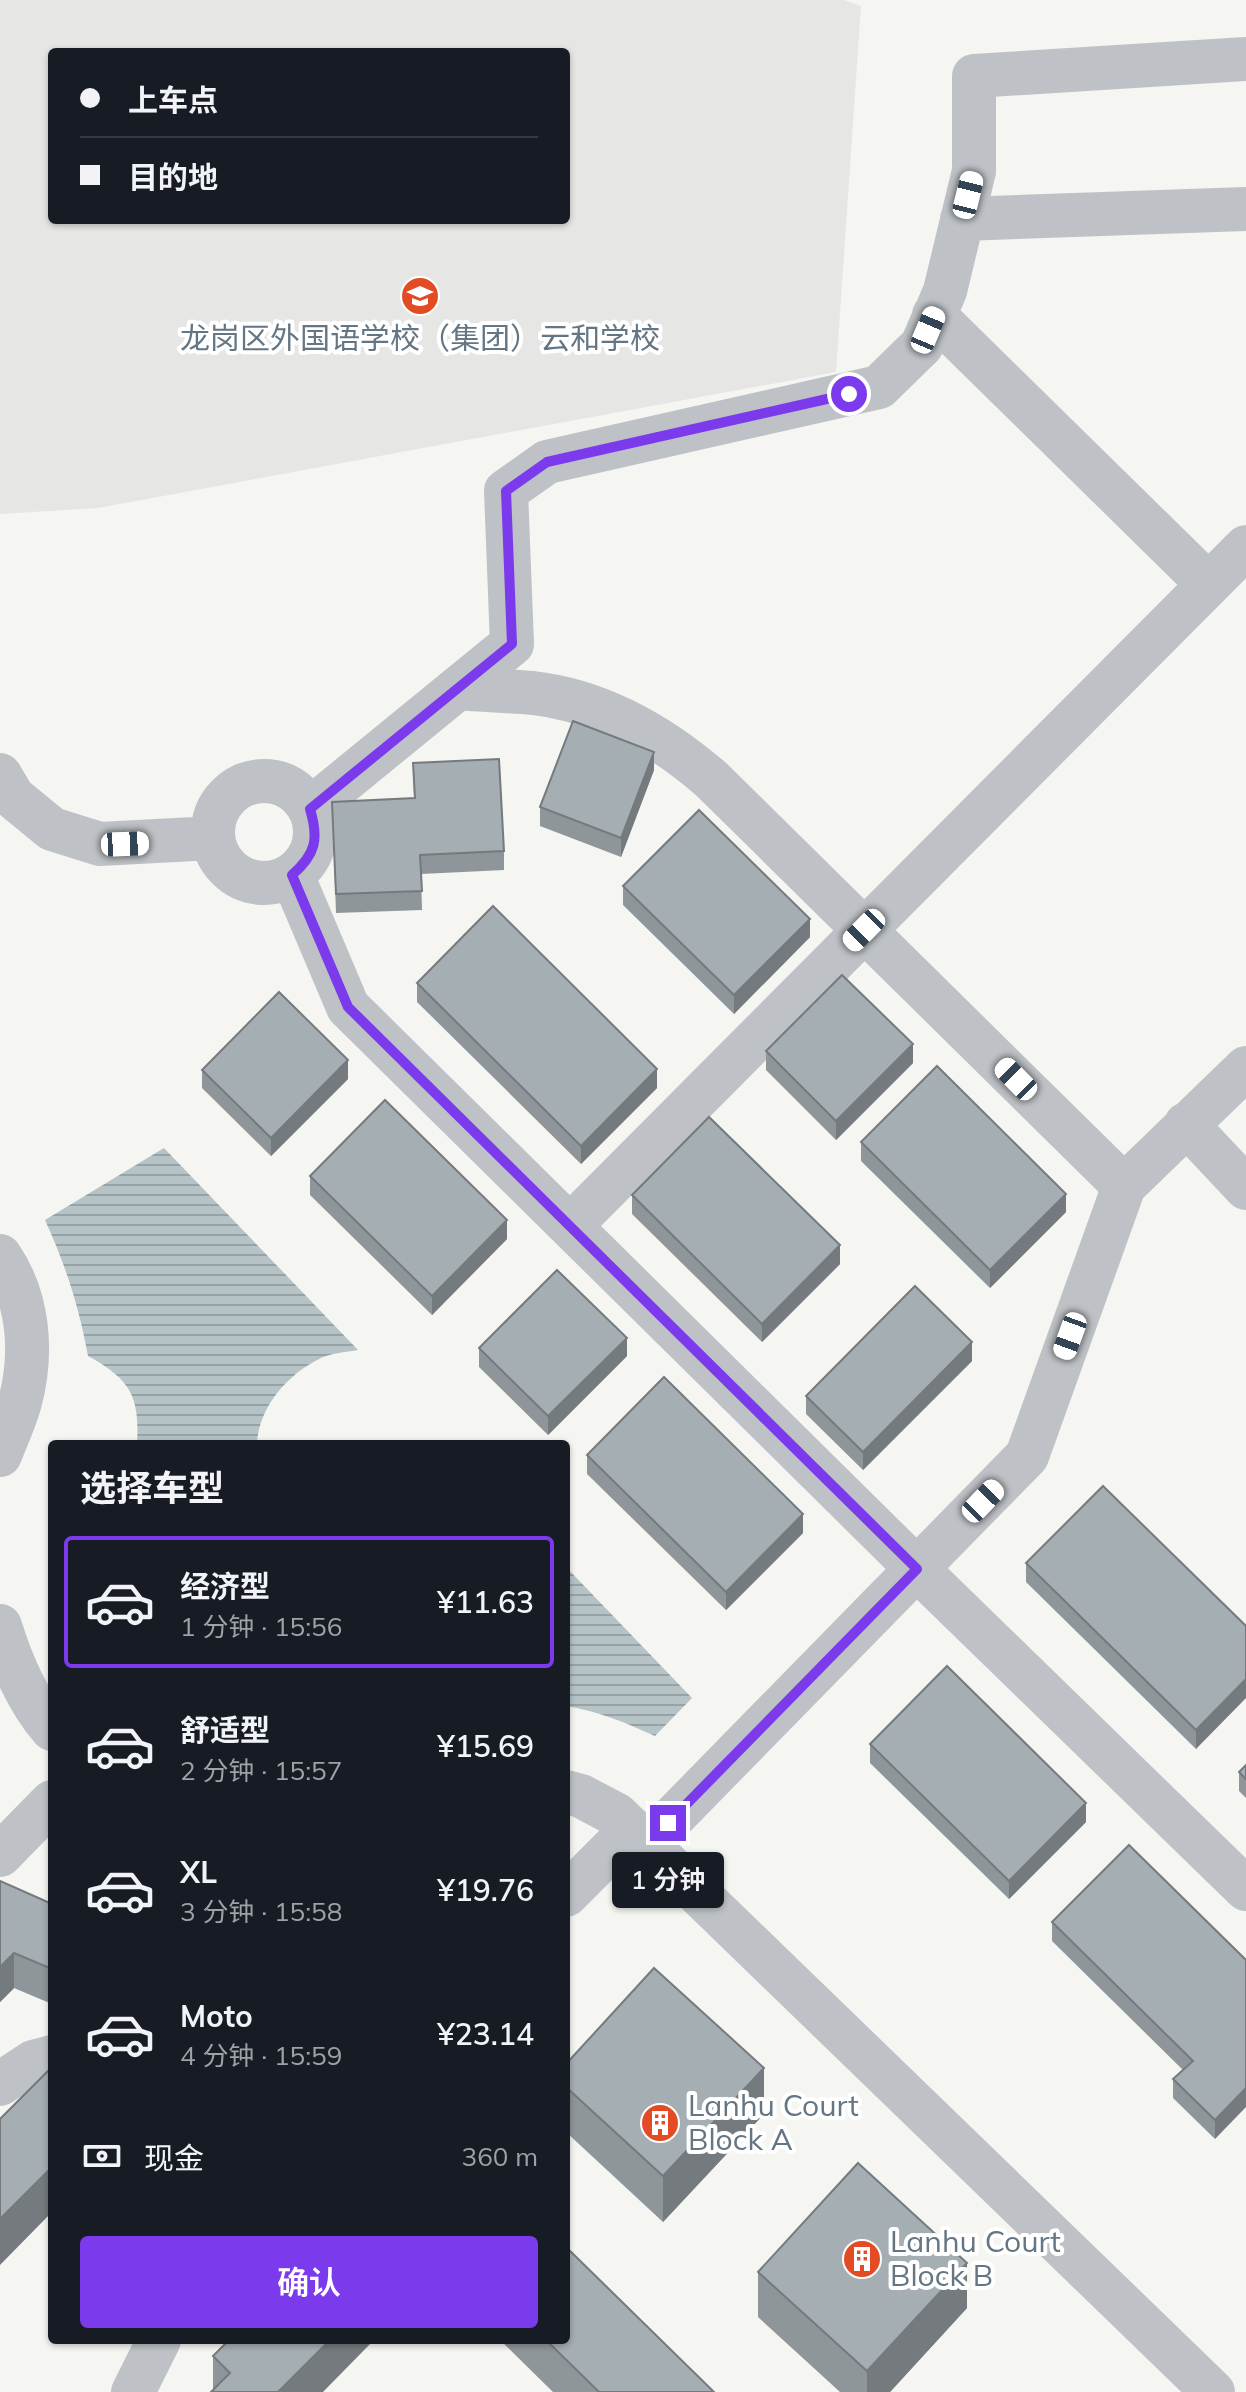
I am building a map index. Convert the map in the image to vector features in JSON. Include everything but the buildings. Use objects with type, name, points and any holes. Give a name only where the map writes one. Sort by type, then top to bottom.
[{"type":"street","points":[[310,809],[512,644],[506,491],[547,462],[879,387],[922,345],[945,291],[974,171],[974,76],[1246,59]]},
{"type":"street","points":[[962,219],[1246,209]]},
{"type":"street","points":[[934,315],[1208,584]]},
{"type":"street","points":[[570,1226],[1246,547]]},
{"type":"street","points":[[458,688],[535,694],[574,701],[612,714],[647,731],[681,753],[1124,1186]]},
{"type":"street","points":[[0,775],[13,797],[52,829],[100,844],[213,838]]},
{"type":"street","points":[[266,781],[283,785],[298,794],[310,809],[315,827],[314,846],[306,863],[292,875],[276,882],[259,884],[228,869],[218,854],[213,838],[214,820],[233,792],[249,784],[266,781]]},
{"type":"street","points":[[292,875],[348,1007],[1246,1889]]},
{"type":"street","points":[[570,1892],[639,1836],[917,1569],[1027,1456],[1124,1186],[1246,1068]]},
{"type":"street","points":[[1186,1124],[1246,1188]]},
{"type":"street","points":[[0,1256],[20,1299],[27,1334],[27,1369],[20,1404],[0,1455]]},
{"type":"street","points":[[0,1626],[10,1660],[48,1725]]},
{"type":"street","points":[[570,1793],[617,1815],[1213,2392]]},
{"type":"street","points":[[0,1855],[48,1806]]},
{"type":"street","points":[[0,2084],[33,2062],[48,2058]]},
{"type":"street","points":[[133,2392],[157,2344]]},
{"type":"shaded area","name":"龙岗区外国语学校（集团）云和学校","points":[[0,0],[844,0],[861,6],[836,372],[98,508],[0,514]]},
{"type":"shaded area","points":[[164,1148],[358,1350],[321,1358],[297,1373],[269,1404],[258,1440],[137,1440],[137,1413],[129,1391],[114,1373],[88,1356],[71,1287],[45,1220]]},
{"type":"shaded area","points":[[570,1571],[692,1698],[655,1736],[570,1707]]},
{"type":"place","name":"龙岗区外国语学校（集团）云和学校","points":[[420,296]]},
{"type":"place","name":"Lanhu Court Block A","points":[[660,2123]]},
{"type":"place","name":"Lanhu Court Block B","points":[[862,2259]]},
{"type":"route","points":[[668,1823],[917,1569],[348,1007],[292,875],[306,863],[314,846],[315,827],[310,809],[512,644],[506,491],[547,462],[849,394]]}]
